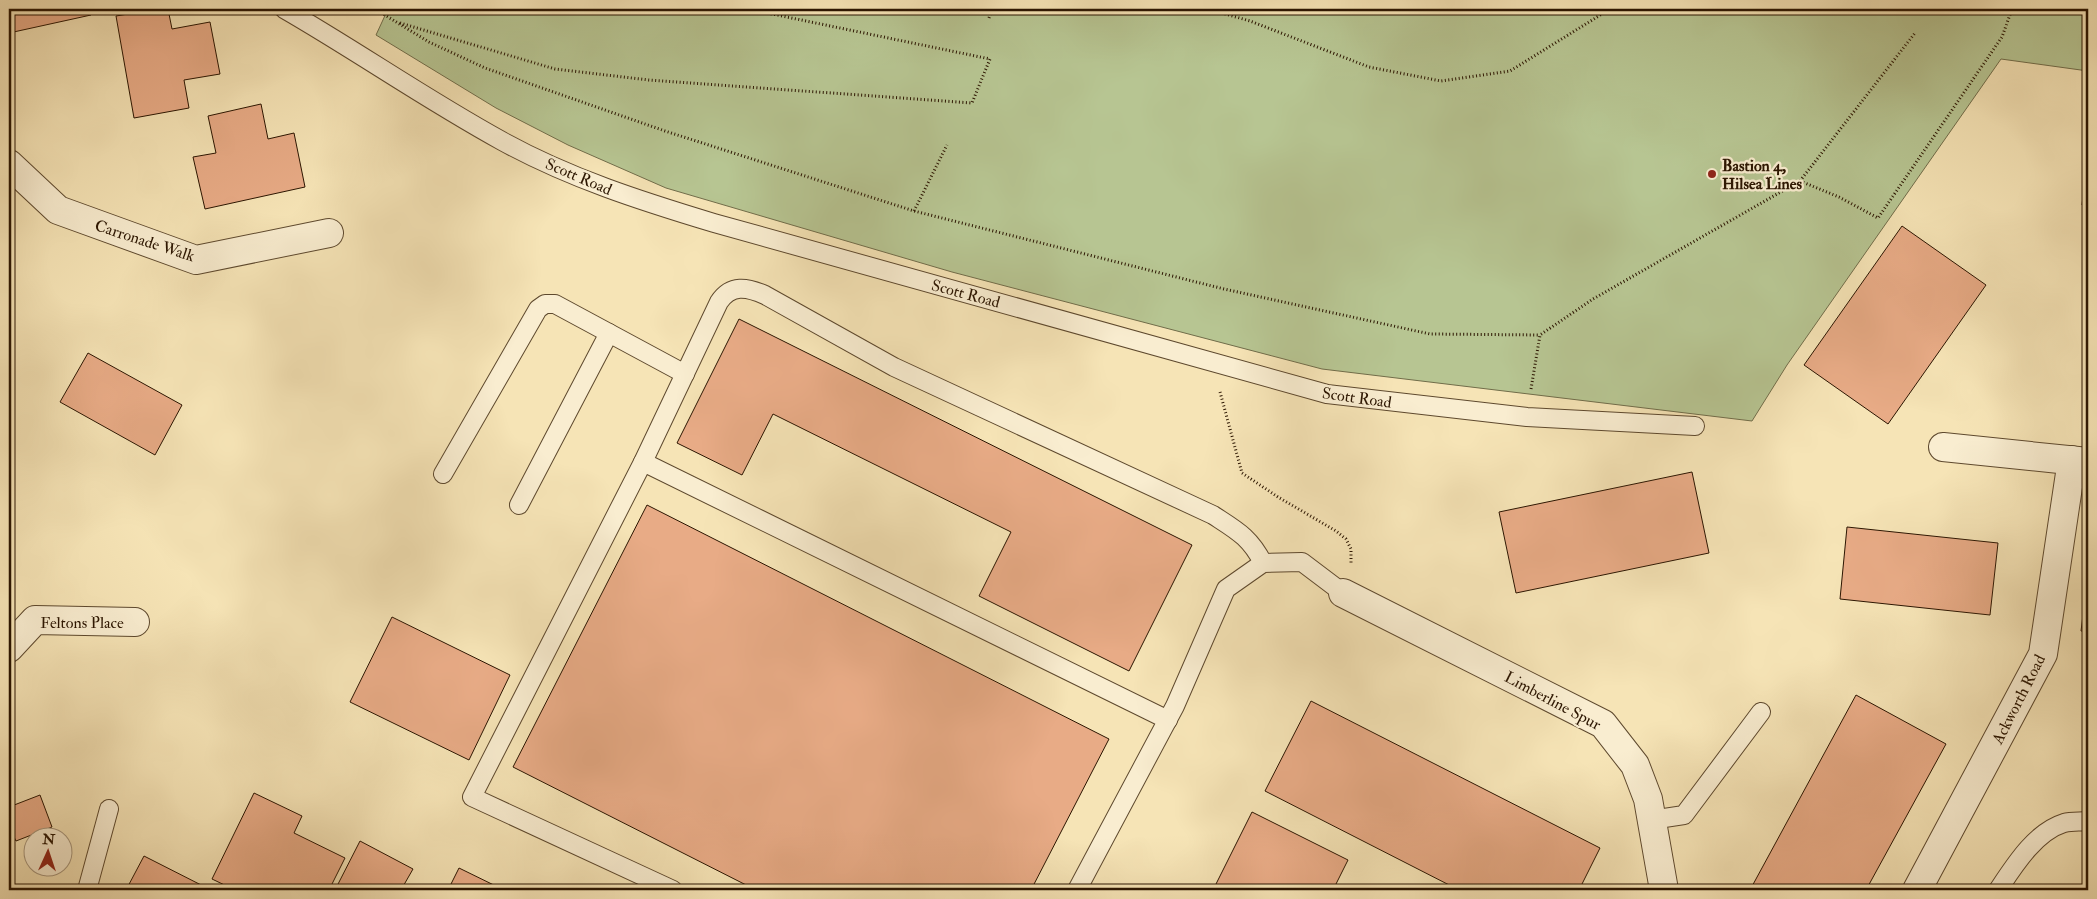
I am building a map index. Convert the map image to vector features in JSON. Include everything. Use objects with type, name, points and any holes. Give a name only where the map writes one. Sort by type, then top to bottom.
[{"type":"street","name":"Carronade Walk","points":[[9,164],[58,210],[196,260],[329,233]]},
{"type":"street","name":"Ackworth Road","points":[[1917,890],[2043,654],[2080,461],[1943,447]]},
{"type":"street","name":"Limberline Spur","points":[[1343,593],[1603,724],[1635,766],[1648,799],[1664,890]]},
{"type":"street","name":"Feltons Place","points":[[9,648],[35,620],[135,622]]},
{"type":"lane","name":"Scott Road","points":[[284,9],[502,141],[579,178],[648,203],[818,254],[1327,394],[1527,417],[1696,426]]},
{"type":"lane","points":[[673,890],[472,796],[643,462],[724,294],[734,289],[745,288],[755,291],[894,367],[1213,515],[1246,536],[1256,549],[1263,563]]},
{"type":"lane","points":[[443,474],[542,305],[555,304],[685,374]]},
{"type":"lane","points":[[519,505],[608,333]]},
{"type":"lane","points":[[643,462],[1168,720]]},
{"type":"lane","points":[[1077,890],[1168,720],[1226,589],[1263,563],[1302,562],[1343,593]]},
{"type":"lane","points":[[1651,820],[1684,815],[1761,712]]},
{"type":"lane","points":[[87,890],[109,809]]},
{"type":"lane","points":[[1998,890],[2017,863],[2046,832],[2065,823],[2088,822]]},
{"type":"path","points":[[375,9],[429,42],[485,68],[665,132],[914,211],[1224,288],[1430,334],[1540,336],[1593,300],[1800,181],[1914,33]]},
{"type":"path","points":[[396,21],[556,69],[649,80],[972,103],[990,59],[748,9]]},
{"type":"path","points":[[989,18],[992,9]]},
{"type":"path","points":[[1208,9],[1250,21],[1369,67],[1441,81],[1510,71],[1610,9]]},
{"type":"path","points":[[1800,181],[1839,197],[1878,218],[2002,37],[2012,9]]},
{"type":"path","points":[[914,211],[946,145]]},
{"type":"path","points":[[1527,417],[1540,336]]},
{"type":"path","points":[[1223,364],[1218,386],[1242,473],[1346,539],[1351,550],[1351,562],[1343,593]]},
{"type":"green space","points":[[388,9],[2088,9],[2088,71],[2001,59],[1787,365],[1752,421],[1322,369],[952,272],[666,188],[568,145],[496,108],[376,35]]},
{"type":"building","points":[[9,9],[90,9],[91,15],[9,33]]},
{"type":"building","points":[[168,9],[172,29],[210,22],[220,74],[184,80],[189,108],[134,118],[116,16]]},
{"type":"building","points":[[261,104],[268,139],[294,133],[305,187],[205,209],[193,157],[216,153],[208,116]]},
{"type":"building","points":[[2088,149],[2088,205],[2082,205]]},
{"type":"building","points":[[1902,226],[1986,285],[1888,424],[1804,365]]},
{"type":"building","points":[[739,319],[1192,545],[1129,671],[979,596],[1011,532],[773,414],[742,475],[677,443]]},
{"type":"building","points":[[88,353],[182,405],[155,455],[60,402]]},
{"type":"building","points":[[1692,472],[1709,553],[1516,593],[1499,512]]},
{"type":"building","points":[[647,505],[1109,739],[1031,890],[756,890],[513,767]]},
{"type":"building","points":[[1847,527],[1998,543],[1990,615],[1840,599]]},
{"type":"building","points":[[2088,575],[2088,632],[2081,631]]},
{"type":"building","points":[[392,617],[510,675],[469,760],[350,702]]},
{"type":"building","points":[[1856,695],[1946,744],[1866,890],[1750,890]]},
{"type":"building","points":[[1311,701],[1600,848],[1579,890],[1459,890],[1265,791]]},
{"type":"building","points":[[254,793],[302,816],[294,833],[345,858],[329,890],[273,890],[267,887],[265,890],[235,890],[212,879]]},
{"type":"building","points":[[40,795],[52,826],[22,826],[22,839],[16,841],[9,827],[9,807]]},
{"type":"building","points":[[1252,812],[1348,860],[1333,890],[1213,890]]},
{"type":"building","points":[[360,841],[413,869],[401,890],[335,890]]},
{"type":"building","points":[[144,856],[211,890],[126,890]]},
{"type":"building","points":[[459,868],[504,890],[448,890]]},
{"type":"place","name":"Bastion 4, Hilsea Lines","points":[[1712,174]]}]
